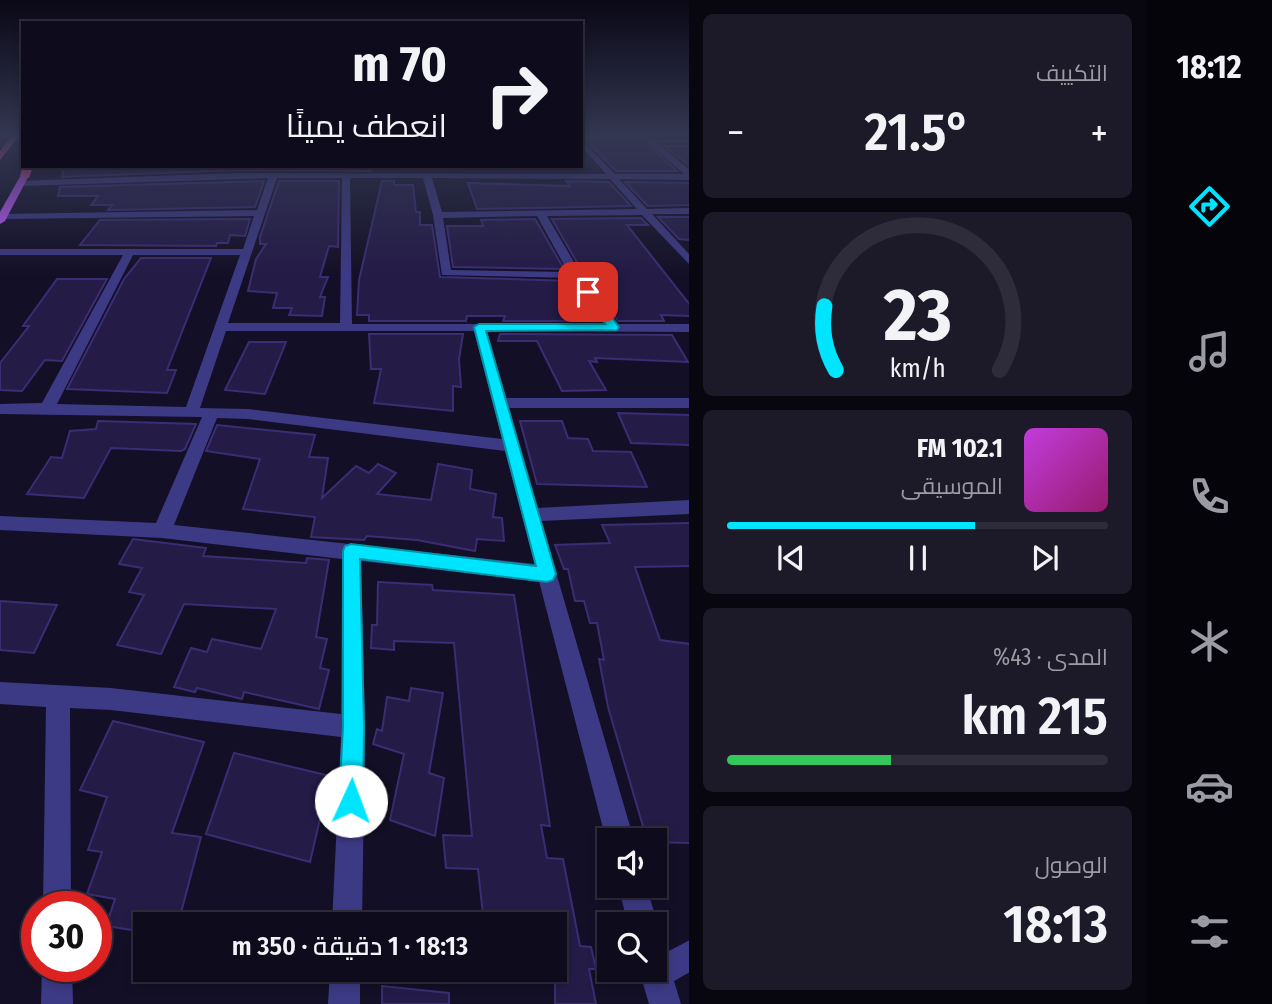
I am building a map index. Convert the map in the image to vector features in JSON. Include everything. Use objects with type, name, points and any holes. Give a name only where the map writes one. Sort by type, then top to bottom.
[{"type":"main road","points":[[1,219],[21,183]]},
{"type":"street","points":[[192,411],[270,183]]},
{"type":"street","points":[[346,183],[346,327]]},
{"type":"street","points":[[428,183],[438,215],[446,273],[576,275]]},
{"type":"street","points":[[617,183],[689,262]]},
{"type":"street","points":[[438,215],[689,211]]},
{"type":"street","points":[[1,219],[259,213]]},
{"type":"street","points":[[540,213],[576,275],[613,327]]},
{"type":"street","points":[[0,252],[247,252]]},
{"type":"street","points":[[47,408],[129,253]]},
{"type":"street","points":[[221,327],[684,327],[689,344]]},
{"type":"street","points":[[479,327],[617,828]]},
{"type":"street","points":[[500,403],[689,402]]},
{"type":"street","points":[[0,409],[248,414],[512,446]]},
{"type":"street","points":[[162,531],[212,412]]},
{"type":"street","points":[[529,515],[689,507]]},
{"type":"street","points":[[0,523],[162,531],[547,574]]},
{"type":"street","points":[[347,912],[354,727],[351,551]]},
{"type":"street","points":[[0,693],[111,699],[354,727]]},
{"type":"street","points":[[57,891],[58,696]]},
{"type":"street","points":[[667,965],[689,955]]},
{"type":"street","points":[[57,982],[57,1004]]},
{"type":"street","points":[[344,1004],[345,982]]},
{"type":"street","points":[[658,982],[665,1004]]},
{"type":"building","points":[[263,183],[255,207],[108,210],[112,205],[91,205],[98,196],[58,196],[60,187]]},
{"type":"building","points":[[278,183],[339,183],[338,247],[329,246],[320,277],[328,277],[320,297],[325,297],[322,316],[289,315],[292,308],[273,308],[277,293],[248,291],[256,259],[266,244],[260,244]]},
{"type":"building","points":[[382,183],[413,185],[416,212],[420,212],[420,225],[432,225],[440,277],[572,281],[600,321],[503,321],[505,316],[467,316],[466,321],[369,321],[369,315],[357,315],[359,280]]},
{"type":"building","points":[[468,183],[570,186],[567,183],[610,183],[631,206],[477,209]]},
{"type":"building","points":[[626,183],[689,183],[689,205],[648,206]]},
{"type":"building","points":[[658,217],[689,217],[689,240],[679,239]]},
{"type":"building","points":[[641,218],[648,225],[627,225],[689,304],[689,316],[661,315],[664,321],[618,321],[583,273],[552,219]]},
{"type":"building","points":[[250,219],[245,236],[230,235],[228,243],[217,243],[216,246],[80,245],[100,220]]},
{"type":"building","points":[[535,219],[564,269],[453,267],[447,226],[483,226],[481,220]]},
{"type":"building","points":[[141,258],[211,258],[167,370],[176,370],[167,393],[67,389],[124,279]]},
{"type":"building","points":[[57,279],[107,279],[62,361],[45,360],[22,391],[0,390],[0,363],[29,326],[23,326]]},
{"type":"building","points":[[369,334],[463,334],[459,359],[461,387],[453,386],[453,411],[374,403],[381,369],[371,369]]},
{"type":"building","points":[[500,334],[672,335],[688,362],[595,358],[597,362],[589,361],[606,390],[562,391],[537,341],[498,341]]},
{"type":"building","points":[[249,342],[286,342],[265,394],[225,390]]},
{"type":"building","points":[[618,413],[689,415],[689,445],[631,443]]},
{"type":"building","points":[[98,421],[196,424],[185,449],[181,451],[111,448],[84,498],[27,494],[51,457],[62,458],[70,431],[96,429]]},
{"type":"building","points":[[520,421],[562,421],[568,438],[588,439],[593,451],[631,452],[647,487],[537,484]]},
{"type":"building","points":[[217,425],[315,435],[309,457],[328,458],[322,498],[356,466],[369,473],[378,464],[396,473],[377,494],[431,500],[438,464],[472,470],[470,489],[496,494],[493,517],[502,518],[504,541],[477,539],[475,551],[417,540],[367,536],[364,540],[311,537],[315,517],[243,509],[260,459],[206,451]]},
{"type":"building","points":[[689,523],[689,566],[635,567],[660,640],[689,644],[689,843],[667,842],[667,828],[643,828],[608,707],[599,659],[604,660],[597,623],[590,623],[584,601],[575,601],[568,569],[564,569],[555,545],[610,543],[602,525]]},
{"type":"building","points":[[133,539],[206,548],[203,556],[306,563],[307,558],[329,560],[316,637],[327,639],[320,668],[329,670],[319,709],[244,692],[242,699],[197,688],[195,692],[174,687],[191,648],[207,652],[212,639],[261,649],[276,609],[184,604],[161,654],[117,645],[144,595],[129,592],[142,568],[119,564]]},
{"type":"building","points":[[378,582],[432,585],[433,590],[514,595],[550,826],[541,825],[547,858],[563,859],[580,946],[591,947],[596,969],[589,969],[596,1004],[555,1004],[555,982],[567,982],[567,912],[483,912],[478,869],[446,868],[443,835],[472,836],[454,643],[394,641],[394,650],[371,648],[372,625],[377,625]]},
{"type":"building","points":[[0,601],[57,605],[34,653],[0,650]]},
{"type":"building","points":[[411,688],[443,693],[429,773],[444,778],[435,836],[390,820],[404,754],[373,744],[377,729],[382,731],[387,697],[409,701]]},
{"type":"building","points":[[113,721],[204,742],[172,833],[201,837],[181,912],[133,912],[133,930],[112,927],[115,899],[112,898],[112,891],[88,891],[102,852],[88,850],[107,797],[80,790]]},
{"type":"building","points":[[234,753],[330,776],[310,862],[206,834]]},
{"type":"building","points":[[382,986],[449,993],[449,1004],[382,1004]]},
{"type":"route","points":[[351,801],[354,727],[351,551],[547,574],[479,327],[613,327],[588,292]]}]
